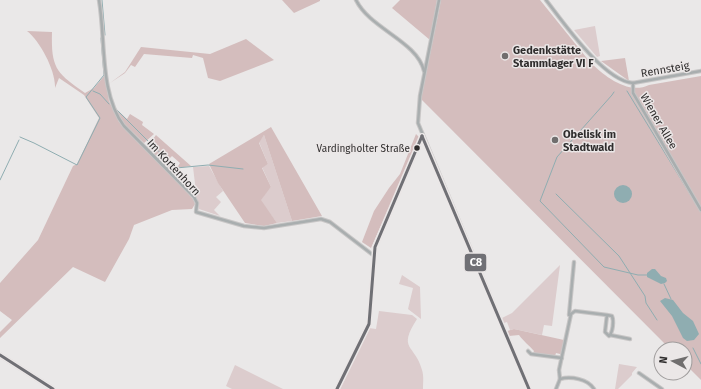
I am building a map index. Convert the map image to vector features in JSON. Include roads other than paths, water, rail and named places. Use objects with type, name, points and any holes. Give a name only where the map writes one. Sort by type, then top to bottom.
[{"type":"street","name":"Im Kortenhorn","points":[[98,0],[110,100],[117,116],[124,126],[194,197],[196,212],[244,226],[264,228],[321,219],[330,222],[373,255]]},
{"type":"street","points":[[356,0],[363,12],[405,45],[422,62],[425,74]]},
{"type":"street","points":[[439,0],[418,109],[418,123],[422,136],[529,389]]},
{"type":"street","name":"Wiener Allee","points":[[546,0],[595,59],[626,82],[633,83],[633,93],[701,210]]},
{"type":"street","points":[[422,62],[427,62]]},
{"type":"street","name":"Rennsteig","points":[[633,83],[701,71]]},
{"type":"street","points":[[337,389],[368,324],[373,255],[422,136]]},
{"type":"street","points":[[556,389],[560,379],[559,370],[569,318],[574,262]]},
{"type":"street","points":[[569,318],[575,311],[607,315],[613,318],[610,335]]},
{"type":"street","points":[[607,315],[605,333],[630,339]]},
{"type":"street","points":[[528,351],[531,354],[562,358]]},
{"type":"street","points":[[0,355],[53,389]]},
{"type":"street","points":[[639,373],[662,389]]},
{"type":"street","points":[[560,379],[569,378],[581,380],[589,384],[594,389]]},
{"type":"water","points":[[623,185],[629,188],[632,194],[629,200],[623,203],[617,200],[614,194],[617,188]]},
{"type":"water","points":[[652,269],[655,269],[661,276],[666,278],[667,281],[661,284],[647,277],[647,273]]},
{"type":"water","points":[[665,298],[673,300],[683,313],[693,321],[699,334],[694,340],[687,341],[683,338],[672,316],[660,301]]},
{"type":"waterway","points":[[102,0],[105,35]]},
{"type":"waterway","points":[[20,137],[77,165],[100,118],[86,97],[104,75],[101,38]]},
{"type":"waterway","points":[[93,91],[100,94],[109,104]]},
{"type":"waterway","points":[[627,91],[701,212]]},
{"type":"waterway","points":[[614,92],[557,157],[540,201],[604,267],[638,275],[647,275]]},
{"type":"waterway","points":[[116,109],[148,141]]},
{"type":"waterway","points":[[0,180],[19,140]]},
{"type":"waterway","points":[[150,143],[176,168],[208,165],[243,169]]},
{"type":"waterway","points":[[556,194],[619,256],[645,296],[646,303],[657,320]]},
{"type":"waterway","points":[[664,284],[671,299]]},
{"type":"waterway","points":[[693,348],[701,364]]},
{"type":"place","name":"Gedenkstätte Stammlager VI F","points":[[505,56]]},
{"type":"place","name":"Obelisk im Stadtwald","points":[[555,140]]},
{"type":"place","name":"Vardingholter Straße","points":[[417,148]]}]
